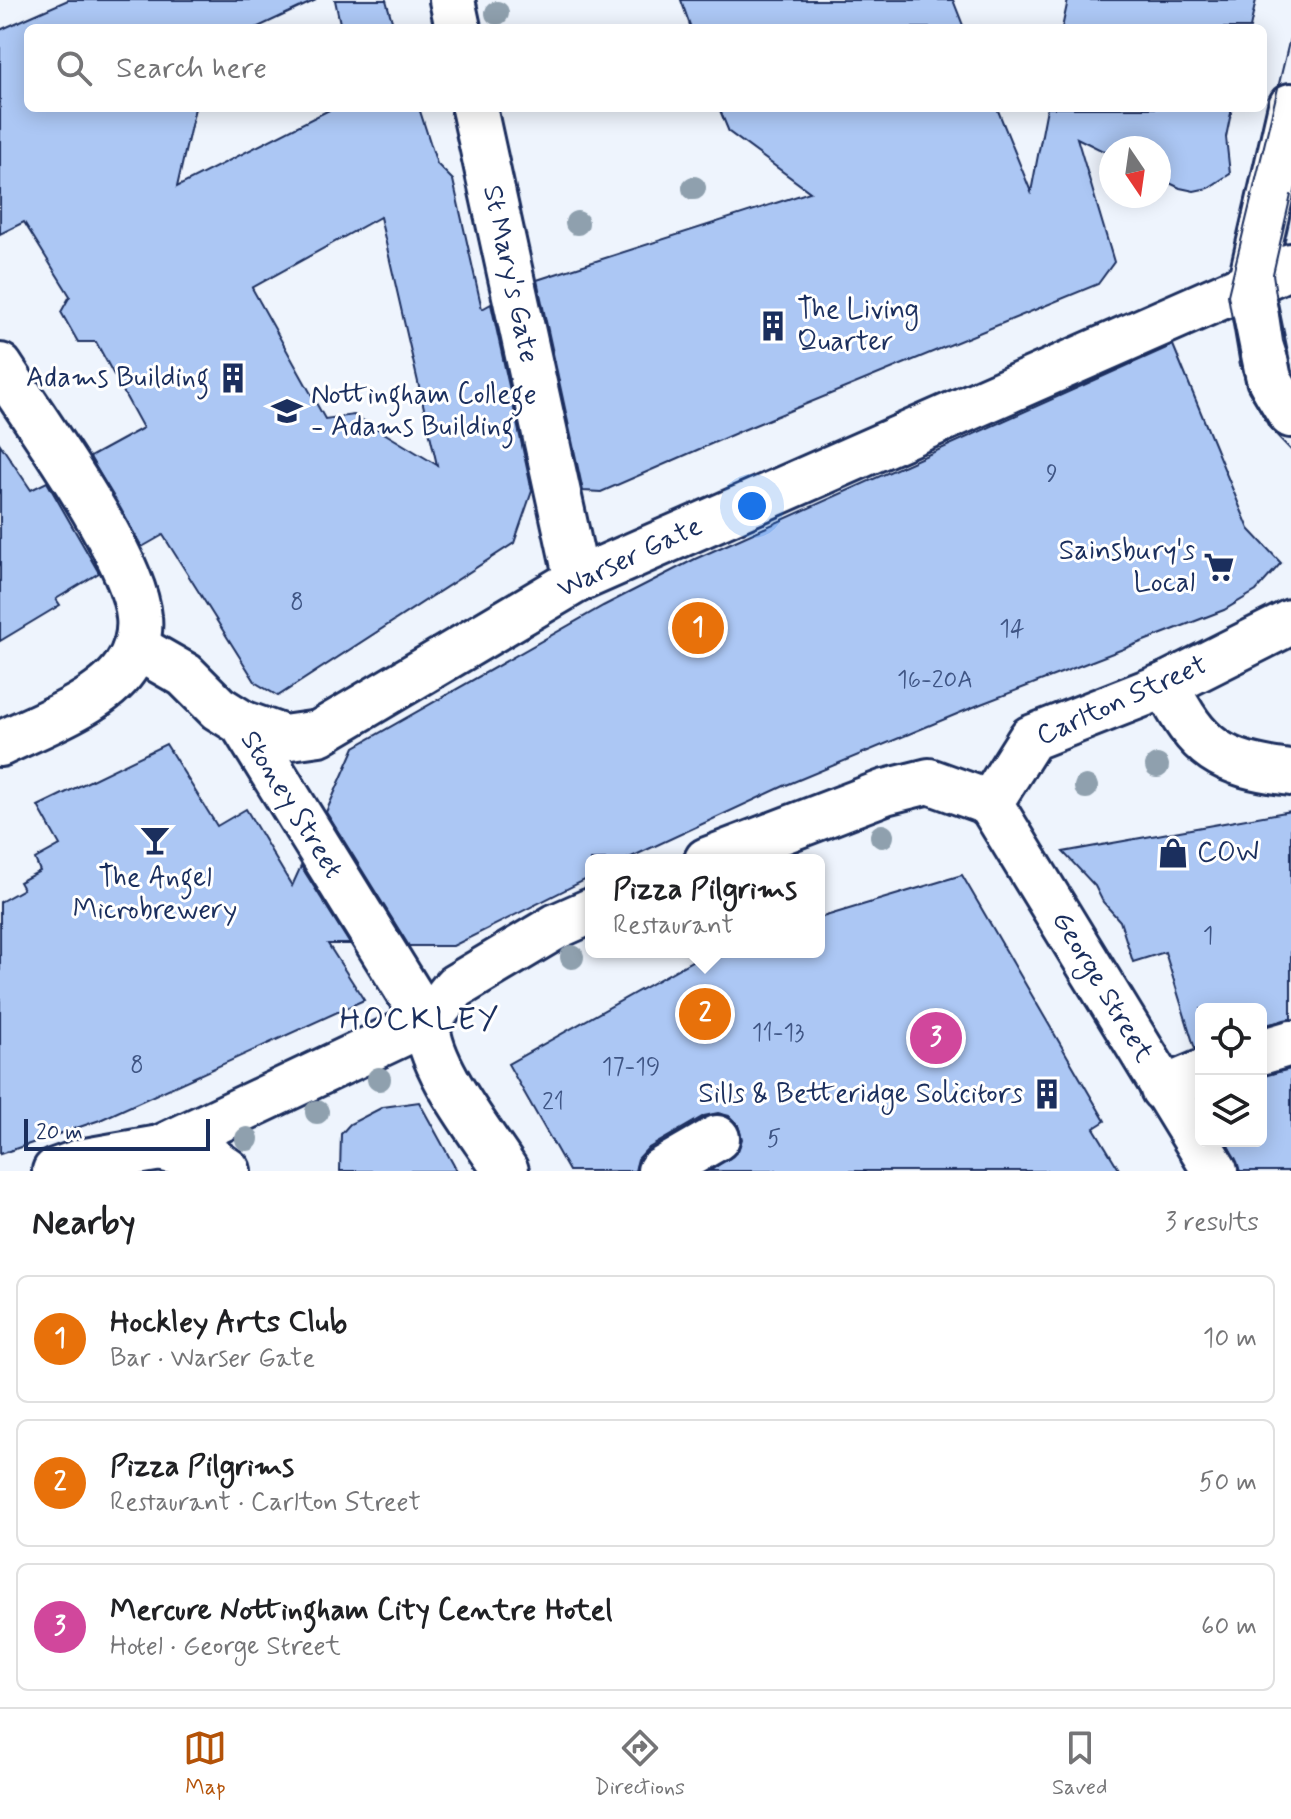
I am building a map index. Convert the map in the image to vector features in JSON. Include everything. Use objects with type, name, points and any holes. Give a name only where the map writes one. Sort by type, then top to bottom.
[{"type":"street","points":[[452,0],[457,24]]},
{"type":"street","points":[[1291,106],[1250,285],[1269,379],[1291,415]]},
{"type":"street","name":"St Mary's Gate","points":[[475,112],[577,580]]},
{"type":"street","name":"Warser Gate","points":[[242,723],[284,738],[319,733],[577,580],[1291,266]]},
{"type":"street","points":[[0,366],[121,560],[140,618],[136,647],[124,671],[104,689],[0,744]]},
{"type":"street","name":"Carlton Street","points":[[990,803],[1031,738],[1166,685],[1291,622]]},
{"type":"street","name":"Stoney Street","points":[[136,647],[185,675],[218,708],[242,723],[427,1022],[427,1035],[448,1079],[506,1171]]},
{"type":"street","points":[[1166,685],[1186,725],[1217,753],[1252,768],[1291,773]]},
{"type":"street","points":[[723,854],[885,792],[929,781],[990,803]]},
{"type":"street","name":"George Street","points":[[990,803],[1182,1081],[1215,1171]]},
{"type":"street","points":[[55,1171],[80,1162],[160,1148],[427,1022],[455,987],[557,926],[585,914]]},
{"type":"street","points":[[1267,1050],[1291,1043]]},
{"type":"street","points":[[660,1171],[717,1138]]},
{"type":"street","points":[[160,1148],[214,1161],[228,1171]]},
{"type":"building","name":"Nottingham College - Adams Building","points":[[68,0],[316,0],[265,24],[24,24],[24,112],[194,112],[177,187],[325,112],[420,112],[437,164],[453,180],[482,309],[491,304],[532,491],[514,543],[278,696],[256,683],[163,535],[142,547],[90,457],[143,428],[96,342],[78,342],[61,312],[70,296],[24,222],[0,234],[0,30]],"holes":[[[380,217],[437,465],[354,415],[325,419],[252,288]]]},
{"type":"building","points":[[335,0],[386,0],[393,24],[340,24]]},
{"type":"building","points":[[681,0],[953,0],[962,24],[690,24]]},
{"type":"building","points":[[1068,0],[1256,0],[1251,24],[1063,24]]},
{"type":"building","name":"The Living Quarter","points":[[721,112],[999,112],[1031,192],[1046,112],[1231,112],[1226,137],[1230,174],[1208,188],[1194,191],[1171,184],[1171,136],[1099,136],[1099,149],[1077,138],[1114,262],[1098,284],[601,492],[583,491],[537,280],[810,192],[729,132]]},
{"type":"building","points":[[1173,345],[1249,529],[1281,563],[1256,591],[1224,610],[981,704],[784,786],[638,854],[585,854],[585,880],[453,946],[409,946],[326,812],[355,747],[603,606],[695,559]]},
{"type":"building","points":[[0,444],[31,490],[47,482],[99,573],[56,599],[60,605],[0,641]]},
{"type":"building","points":[[166,744],[217,826],[246,809],[292,886],[301,866],[350,944],[328,944],[364,1000],[100,1120],[0,1154],[0,902],[23,889],[19,882],[40,871],[35,859],[60,845],[38,806]]},
{"type":"building","points":[[1291,811],[1291,1019],[1267,1025],[1267,1003],[1195,1003],[1195,1049],[1165,952],[1133,962],[1120,921],[1103,902],[1095,886],[1063,852]]},
{"type":"building","points":[[962,875],[1105,1121],[1094,1128],[1120,1171],[710,1171],[738,1151],[742,1139],[738,1125],[729,1116],[718,1113],[704,1116],[647,1149],[638,1159],[635,1171],[569,1171],[508,1064],[697,958],[825,958],[825,916]]},
{"type":"building","points":[[1291,1069],[1291,1171],[1240,1171],[1229,1147],[1267,1147],[1267,1075]]},
{"type":"building","points":[[419,1102],[457,1171],[340,1171],[341,1134],[350,1124],[383,1107]]},
{"type":"tram line","points":[[1291,34],[1228,295],[1240,365],[1248,387],[1269,427],[1291,450]]},
{"type":"tram line","points":[[1291,195],[1273,274],[1283,341],[1291,366]]},
{"type":"place","name":"The Living Quarter","points":[[773,326]]},
{"type":"place","name":"Adams Building","points":[[233,378]]},
{"type":"place","name":"Nottingham College - Adams Building","points":[[287,411]]},
{"type":"place","name":"Sainsbury's Local","points":[[1219,567]]},
{"type":"place","name":"Hockley Arts Club","points":[[698,628]]},
{"type":"place","name":"The Angel Microbrewery","points":[[155,840]]},
{"type":"place","name":"COW","points":[[1173,853]]},
{"type":"place","name":"Pizza Pilgrims","points":[[705,1014]]},
{"type":"place","name":"Mercure Nottingham City Centre Hotel","points":[[936,1038]]},
{"type":"place","name":"Sills & Betteridge Solicitors","points":[[1047,1094]]},
{"type":"district","name":"HOCKLEY","points":[[420,1020]]}]
